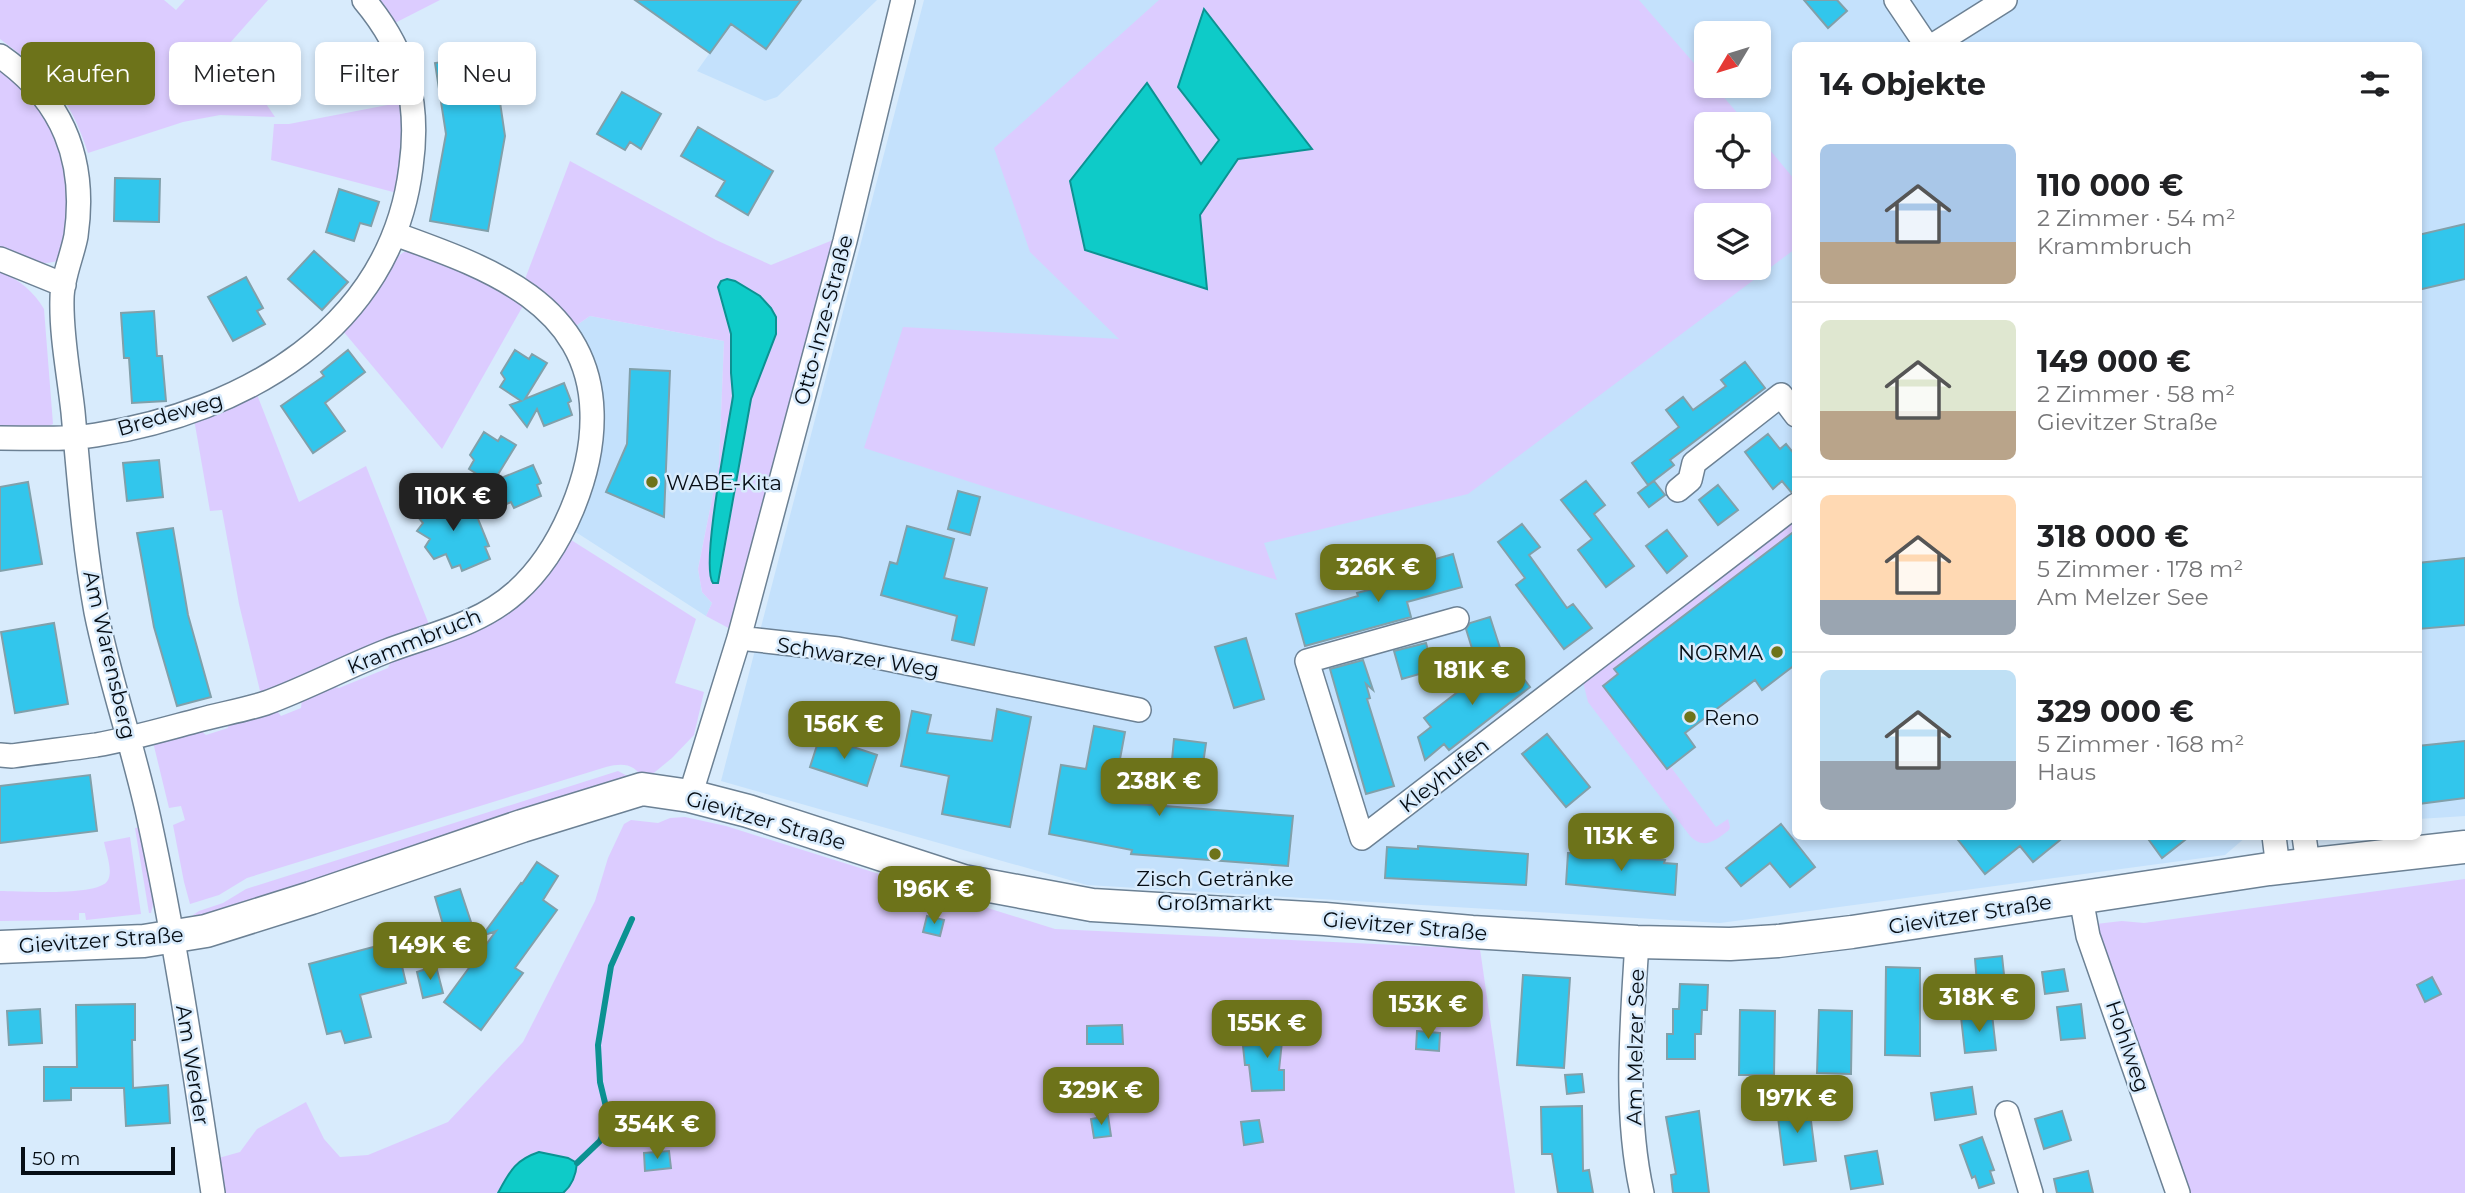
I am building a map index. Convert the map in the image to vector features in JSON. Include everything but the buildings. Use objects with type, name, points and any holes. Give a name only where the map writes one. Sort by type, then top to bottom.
[{"type":"main road","name":"Gievitzer Straße","points":[[0,947],[60,946],[172,938],[236,923],[522,826],[642,789],[690,796],[748,811],[963,881],[1092,905],[1637,942],[1730,944],[1779,941],[2081,898],[2297,856],[2465,846]]},
{"type":"street","name":"Bredeweg","points":[[0,438],[75,437],[149,425],[188,413],[232,396],[286,363],[348,313],[384,258],[395,234],[410,176],[415,142],[414,106],[407,76],[395,43],[364,0]]},
{"type":"street","name":"Otto-Inze-Straße","points":[[739,638],[845,241],[903,0]]},
{"type":"street","points":[[1896,0],[1926,42]]},
{"type":"street","points":[[1936,42],[2005,0]]},
{"type":"street","name":"Am Warensberg","points":[[0,56],[21,71],[43,94],[58,116],[76,160],[79,180],[76,230],[64,285],[63,313],[92,589],[106,656],[149,819],[172,938]]},
{"type":"street","name":"Krammbruch","points":[[0,755],[48,751],[129,737],[262,704],[390,650],[474,620],[506,600],[535,573],[562,530],[575,499],[590,448],[591,391],[577,349],[555,317],[517,287],[489,271],[395,234]]},
{"type":"street","points":[[0,259],[64,285]]},
{"type":"street","points":[[1678,490],[1690,480],[1694,463],[1781,396],[1792,410]]},
{"type":"street","name":"Kleyhufen","points":[[1457,619],[1307,661],[1362,838],[1792,508]]},
{"type":"street","name":"Schwarzer Weg","points":[[739,638],[838,649],[1139,710]]},
{"type":"street","points":[[690,796],[739,638]]},
{"type":"street","points":[[2279,840],[2297,856]]},
{"type":"street","name":"Hohlweg","points":[[2081,898],[2088,936],[2178,1193]]},
{"type":"street","name":"Am Werder","points":[[172,938],[213,1193]]},
{"type":"street","name":"Am Melzer See","points":[[1637,942],[1631,1079],[1634,1140],[1642,1193]]},
{"type":"street","points":[[2007,1113],[2031,1193]]},
{"type":"shaded area","points":[[0,0],[164,0],[176,10],[185,0],[268,0],[231,42],[169,42],[169,105],[267,105],[275,117],[220,115],[183,122],[88,153],[67,105],[155,105],[155,42],[21,42],[21,56],[0,39]]},
{"type":"shaded area","points":[[374,0],[440,0],[391,25]]},
{"type":"shaded area","points":[[747,0],[877,0],[777,97],[765,101],[697,71]]},
{"type":"shaded area","points":[[924,0],[2465,0],[2465,816],[2422,819],[2422,42],[1792,42],[1792,840],[2242,840],[2225,855],[1720,923],[1087,885],[721,781]]},
{"type":"shaded area","points":[[1159,0],[1639,0],[1694,63],[1694,98],[1724,98],[1737,112],[1694,112],[1694,189],[1771,189],[1771,151],[1792,176],[1792,251],[1771,267],[1771,203],[1694,203],[1694,280],[1754,280],[1468,494],[1264,543],[1277,580],[864,448],[903,327],[1119,339],[1030,252],[994,148]]},
{"type":"shaded area","points":[[1204,9],[1312,149],[1238,159],[1200,215],[1207,289],[1085,250],[1070,181],[1147,83],[1201,164],[1219,140],[1178,87]]},
{"type":"shaded area","points":[[0,63],[21,85],[21,105],[40,105],[53,119],[73,183],[62,259],[39,263],[0,251]]},
{"type":"shaded area","points":[[387,105],[403,105],[405,141],[397,193],[271,160],[274,124],[289,124]]},
{"type":"shaded area","points":[[570,161],[716,240],[771,265],[838,238],[734,631],[706,616],[712,603],[702,592],[698,569],[719,464],[724,341],[590,316],[574,327],[547,296],[525,279]],"holes":[[[735,281],[760,296],[775,317],[776,334],[751,399],[720,579],[718,583],[714,583],[710,579],[709,552],[733,396],[731,334],[719,296]]]},
{"type":"shaded area","points":[[404,252],[414,252],[485,280],[524,304],[442,449],[343,331],[363,309],[388,268]]},
{"type":"shaded area","points":[[0,272],[25,287],[44,309],[53,424],[45,428],[0,429]]},
{"type":"shaded area","points":[[727,279],[760,296],[771,308],[776,317],[776,334],[751,399],[718,583],[713,583],[710,551],[733,396],[731,334],[718,287],[721,281]]},
{"type":"shaded area","name":"WABE-Kita","points":[[590,316],[724,341],[719,464],[698,569],[702,592],[712,603],[706,616],[571,529],[600,428],[600,389],[593,359],[574,327]]},
{"type":"shaded area","points":[[256,392],[299,502],[366,466],[430,627],[261,695],[239,604],[222,510],[210,511],[194,419]]},
{"type":"shaded area","points":[[1790,522],[1792,525],[1792,532],[1757,560],[1748,548]]},
{"type":"shaded area","points":[[568,538],[696,619],[675,683],[704,692],[694,735],[672,758],[644,781],[637,771],[628,766],[606,767],[247,878],[219,895],[190,904],[173,825],[185,820],[181,806],[169,808],[153,742],[199,729],[206,735],[228,728],[229,721],[275,708],[281,716],[301,708],[302,699],[331,686],[339,688],[388,668],[392,659],[444,642]]},
{"type":"shaded area","points":[[1743,552],[1752,564],[1716,591],[1708,579]]},
{"type":"shaded area","points":[[1702,584],[1711,595],[1614,669],[1618,674],[1603,686],[1666,768],[1670,766],[1716,827],[1728,819],[1729,830],[1705,843],[1700,843],[1690,836],[1588,702],[1583,682]]},
{"type":"shaded area","points":[[618,771],[635,780],[199,918],[193,915],[223,903],[246,889]]},
{"type":"shaded area","points":[[685,817],[726,826],[1055,929],[1480,949],[1515,1193],[563,1193],[567,1190],[511,1170],[498,1193],[220,1193],[215,1159],[240,1152],[257,1129],[306,1102],[324,1139],[340,1157],[368,1155],[448,1122],[523,1042],[595,901],[608,858],[624,824],[631,820],[658,823],[670,818]]},
{"type":"shaded area","points":[[142,827],[154,900],[151,913],[135,828]]},
{"type":"shaded area","points":[[130,837],[141,914],[86,920],[85,913],[79,913],[79,920],[0,921],[0,891],[75,891],[102,885],[108,880],[110,872],[104,842]]},
{"type":"shaded area","points":[[2465,879],[2465,1193],[2187,1193],[2100,944],[2096,924],[2122,921],[2144,923]]},
{"type":"shaded area","points":[[539,1152],[568,1158],[577,1163],[573,1179],[563,1193],[498,1193],[514,1167]]},
{"type":"waterway","points":[[577,1163],[600,1141],[606,1126],[607,1111],[600,1082],[598,1045],[611,966],[632,919]]},
{"type":"place","name":"WABE-Kita","points":[[652,482]]},
{"type":"place","name":"NORMA","points":[[1777,652]]},
{"type":"place","name":"Reno","points":[[1690,717]]},
{"type":"place","name":"Zisch Getränke Großmarkt","points":[[1215,854]]}]
